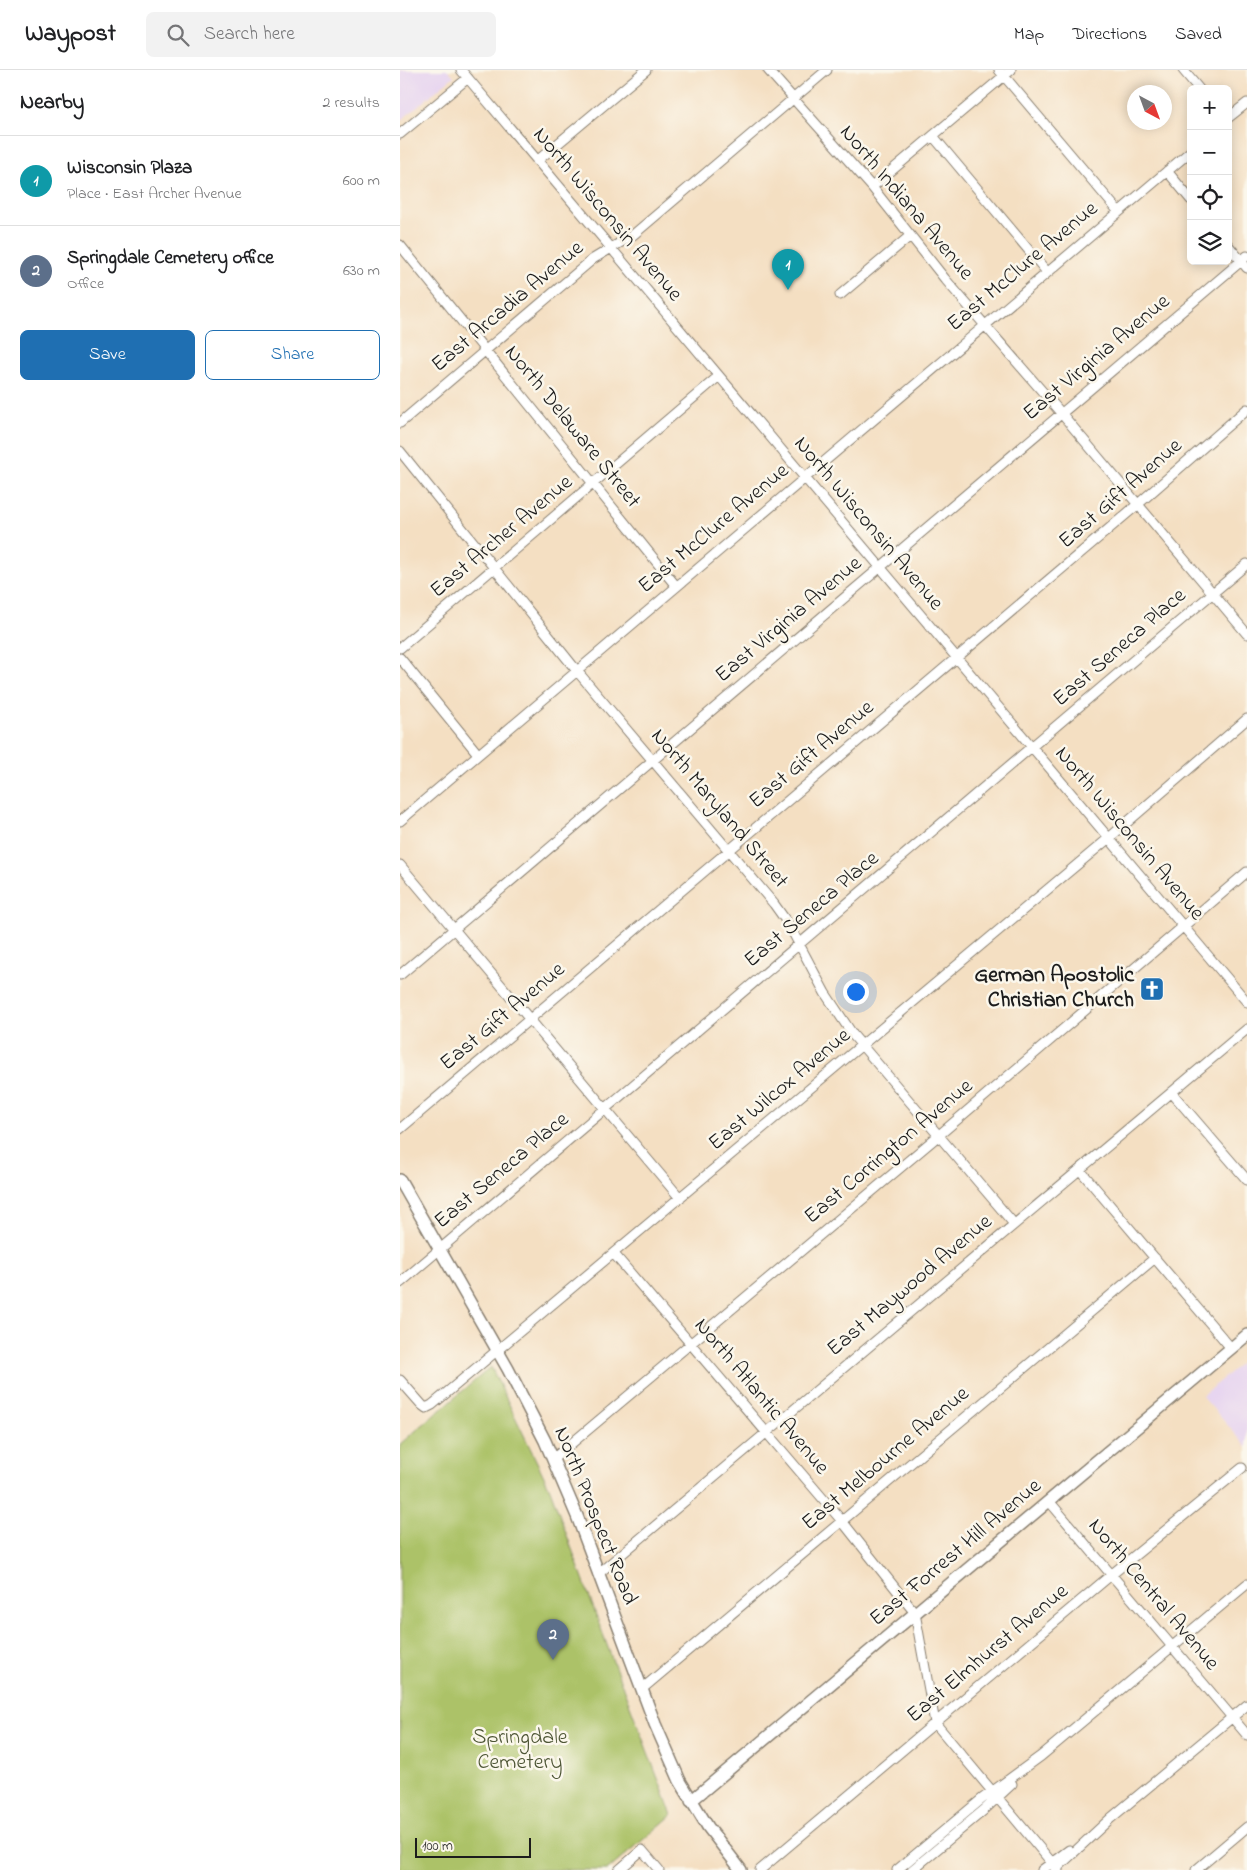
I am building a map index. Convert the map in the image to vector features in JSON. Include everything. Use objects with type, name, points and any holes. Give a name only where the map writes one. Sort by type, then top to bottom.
[{"type":"main road","name":"North Prospect Road","points":[[400,1180],[527,1405],[553,1459],[668,1756],[691,1801],[709,1829],[741,1870]]},
{"type":"main road","name":"East Forrest Hill Avenue","points":[[691,1801],[1247,1335]]},
{"type":"street","points":[[537,161],[646,70]]},
{"type":"street","name":"North Indiana Avenue","points":[[768,70],[872,187],[944,279],[1061,413],[1247,634]]},
{"type":"street","name":"East Arcadia Avenue","points":[[400,423],[594,259],[633,235],[827,70]]},
{"type":"street","points":[[1183,70],[1196,85]]},
{"type":"street","points":[[872,187],[1005,72],[1118,212]]},
{"type":"street","points":[[400,134],[464,74]]},
{"type":"street","name":"North Wisconsin Avenue","points":[[464,74],[1247,1002]]},
{"type":"street","points":[[1232,115],[1247,103]]},
{"type":"street","points":[[932,136],[1047,272]]},
{"type":"street","name":"East McClure Avenue","points":[[400,821],[984,324],[1187,154]]},
{"type":"street","points":[[1166,171],[1187,195]]},
{"type":"street","points":[[840,296],[910,236]]},
{"type":"street","name":"North Delaware Street","points":[[400,245],[676,586]]},
{"type":"street","points":[[1232,249],[1245,261]]},
{"type":"street","name":"East Virginia Avenue","points":[[400,974],[1061,413],[1245,261]]},
{"type":"street","name":"East Archer Avenue","points":[[400,648],[719,376]]},
{"type":"street","name":"East Gift Avenue","points":[[400,1129],[1137,505],[1247,409]]},
{"type":"street","name":"North Maryland Street","points":[[400,451],[577,670],[779,910],[828,998],[861,1046],[1014,1224]]},
{"type":"street","name":"East Seneca Place","points":[[400,1284],[1247,564]]},
{"type":"street","points":[[400,658],[478,754]]},
{"type":"street","name":"East Wilcox Avenue","points":[[400,1380],[422,1405],[426,1408],[432,1405],[1109,838],[1247,719]]},
{"type":"street","points":[[400,864],[680,1198]]},
{"type":"street","name":"East Corrington Avenue","points":[[553,1459],[938,1136],[1247,872]]},
{"type":"street","name":"East Maywood Avenue","points":[[598,1574],[1247,1029]]},
{"type":"street","points":[[1172,1092],[1247,1180]]},
{"type":"street","points":[[1080,1170],[1231,1348]]},
{"type":"street","name":"North Atlantic Avenue","points":[[614,1254],[842,1521],[915,1614]]},
{"type":"street","name":"East Melbourne Avenue","points":[[642,1689],[1155,1258]]},
{"type":"street","name":"East Elmhurst Avenue","points":[[760,1870],[1111,1575],[1242,1468]]},
{"type":"street","name":"North Central Avenue","points":[[1049,1501],[1247,1735]]},
{"type":"street","points":[[912,1870],[995,1795],[1247,1584]]},
{"type":"street","points":[[915,1614],[935,1724],[1055,1868]]},
{"type":"street","points":[[1042,1870],[1055,1868],[1111,1818],[1247,1704]]},
{"type":"street","points":[[897,1870],[995,1795]]},
{"type":"street","points":[[1196,1870],[1247,1827]]},
{"type":"street","points":[[619,1870],[642,1850],[659,1870]]},
{"type":"shaded area","points":[[400,70],[448,70],[454,76],[400,121]]},
{"type":"shaded area","points":[[1247,1358],[1247,1447],[1202,1396]]},
{"type":"green space","name":"Springdale Cemetery","points":[[491,1367],[550,1489],[672,1815],[608,1870],[400,1870],[400,1444]]},
{"type":"place","name":"Wisconsin Plaza","points":[[788,290]]},
{"type":"place","name":"German Apostolic Christian Church","points":[[1152,989]]},
{"type":"place","name":"Springdale Cemetery office","points":[[553,1660]]}]
